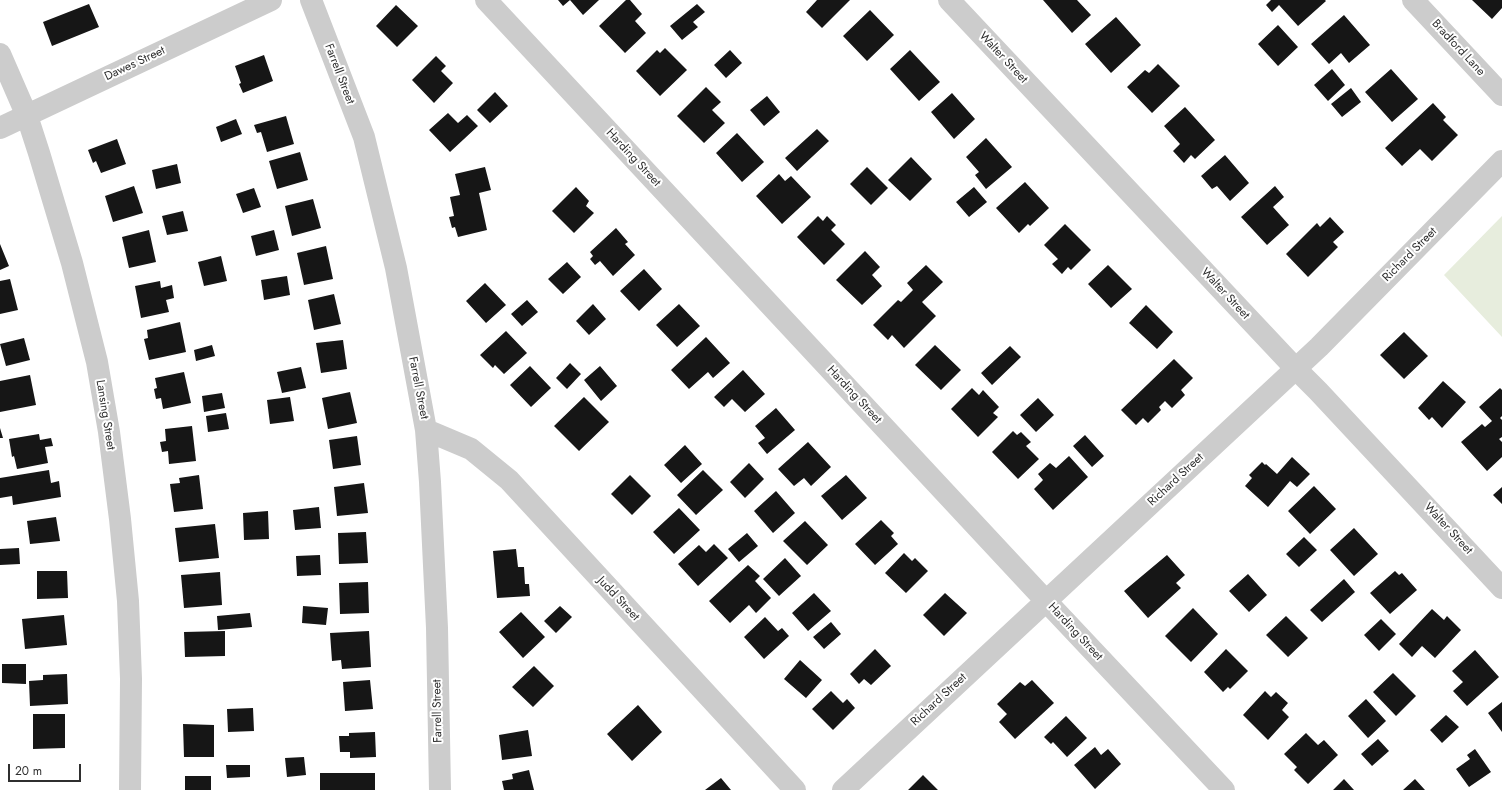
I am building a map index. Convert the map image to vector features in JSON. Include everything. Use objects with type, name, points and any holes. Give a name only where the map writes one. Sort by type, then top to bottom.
[{"type":"street","name":"Dawes Street","points":[[0,128],[271,0]]},
{"type":"street","name":"Farrell Street","points":[[311,0],[364,137],[396,268],[426,430],[437,628],[440,790]]},
{"type":"street","name":"Harding Street","points":[[486,0],[1224,790]]},
{"type":"street","name":"Walter Street","points":[[949,0],[1502,588]]},
{"type":"street","name":"Bradford Lane","points":[[1413,0],[1502,95]]},
{"type":"street","name":"Lansing Street","points":[[0,54],[27,116],[40,153],[72,263],[97,362],[109,432],[120,519],[128,601],[131,679],[130,790]]},
{"type":"street","name":"Richard Street","points":[[843,790],[1296,369],[1502,161]]},
{"type":"street","name":"Judd Street","points":[[426,430],[471,449],[508,480],[795,790]]},
{"type":"green space","points":[[1502,216],[1502,337],[1444,275]]},
{"type":"building","points":[[558,0],[570,0],[563,6]]},
{"type":"building","points":[[570,0],[599,0],[583,15]]},
{"type":"building","points":[[626,0],[630,0],[642,14],[635,21],[646,33],[625,53],[599,26]]},
{"type":"building","points":[[817,0],[850,0],[822,28],[806,12]]},
{"type":"building","points":[[1043,0],[1077,0],[1091,15],[1072,33]]},
{"type":"building","points":[[1271,0],[1326,1],[1298,26],[1279,5],[1272,12],[1266,5]]},
{"type":"building","points":[[1472,0],[1502,0],[1502,8],[1492,19]]},
{"type":"building","points":[[89,4],[99,27],[52,46],[43,22]]},
{"type":"building","points":[[697,4],[705,12],[693,22],[698,27],[682,40],[670,26]]},
{"type":"building","points":[[396,5],[418,26],[397,47],[376,26]]},
{"type":"building","points":[[870,10],[894,35],[867,61],[843,36]]},
{"type":"building","points":[[1344,15],[1370,45],[1349,63],[1341,53],[1329,64],[1311,44]]},
{"type":"building","points":[[1116,17],[1141,45],[1111,73],[1085,44]]},
{"type":"building","points":[[1278,25],[1298,47],[1278,66],[1258,44]]},
{"type":"building","points":[[665,48],[687,70],[660,96],[636,71],[657,50],[660,53]]},
{"type":"building","points":[[730,50],[742,63],[726,78],[714,65]]},
{"type":"building","points":[[910,50],[940,82],[919,101],[890,69]]},
{"type":"building","points":[[264,55],[273,81],[243,93],[239,84],[241,83],[235,66]]},
{"type":"building","points":[[436,56],[446,66],[441,71],[453,83],[434,103],[412,80]]},
{"type":"building","points":[[1158,64],[1180,86],[1152,113],[1127,87],[1145,70],[1149,73]]},
{"type":"building","points":[[1332,69],[1345,85],[1328,101],[1314,85]]},
{"type":"building","points":[[1391,69],[1418,99],[1392,122],[1365,92]]},
{"type":"building","points":[[706,87],[721,102],[712,110],[725,123],[704,143],[677,116]]},
{"type":"building","points":[[1351,88],[1361,102],[1342,117],[1331,104]]},
{"type":"building","points":[[495,92],[508,106],[490,123],[477,110]]},
{"type":"building","points":[[952,93],[975,119],[954,139],[931,112]]},
{"type":"building","points":[[767,96],[780,112],[764,126],[750,110]]},
{"type":"building","points":[[1433,103],[1446,117],[1443,120],[1458,135],[1432,161],[1420,149],[1402,166],[1385,148]]},
{"type":"building","points":[[1185,107],[1215,140],[1195,159],[1191,155],[1184,163],[1173,151],[1180,144],[1164,126]]},
{"type":"building","points":[[448,113],[458,123],[467,115],[478,126],[450,152],[429,130]]},
{"type":"building","points":[[286,116],[294,144],[267,152],[261,132],[257,133],[254,125]]},
{"type":"building","points":[[236,119],[242,134],[221,142],[216,127]]},
{"type":"building","points":[[817,129],[829,141],[797,171],[785,158]]},
{"type":"building","points":[[737,133],[764,162],[742,182],[716,153]]},
{"type":"building","points":[[986,138],[1012,167],[986,189],[975,175],[979,172],[966,157]]},
{"type":"building","points":[[117,139],[126,164],[101,173],[96,161],[93,163],[88,150]]},
{"type":"building","points":[[300,152],[308,180],[277,189],[269,161]]},
{"type":"building","points":[[1225,155],[1249,183],[1230,201],[1217,186],[1212,189],[1201,176]]},
{"type":"building","points":[[911,157],[932,179],[910,201],[888,180]]},
{"type":"building","points":[[177,164],[181,183],[156,189],[152,170]]},
{"type":"building","points":[[485,167],[491,190],[479,193],[487,230],[458,237],[455,227],[452,228],[449,217],[454,216],[450,197],[460,195],[455,174]]},
{"type":"building","points":[[867,167],[888,188],[871,205],[850,184]]},
{"type":"building","points":[[779,174],[785,181],[791,176],[811,197],[782,224],[756,196]]},
{"type":"building","points":[[1025,182],[1049,208],[1030,226],[1028,224],[1019,233],[996,208]]},
{"type":"building","points":[[134,186],[143,213],[113,222],[105,196]]},
{"type":"building","points":[[1275,186],[1284,197],[1273,207],[1289,225],[1267,245],[1241,217]]},
{"type":"building","points":[[576,187],[589,201],[586,206],[594,213],[574,233],[552,211]]},
{"type":"building","points":[[974,187],[987,202],[969,217],[956,202]]},
{"type":"building","points":[[254,188],[261,207],[243,213],[236,194]]},
{"type":"building","points":[[313,199],[321,228],[292,236],[285,206]]},
{"type":"building","points":[[183,211],[188,231],[167,235],[162,216]]},
{"type":"building","points":[[818,216],[823,221],[827,216],[836,225],[831,230],[845,244],[824,265],[797,237]]},
{"type":"building","points":[[1330,217],[1344,232],[1333,242],[1338,247],[1308,277],[1286,254],[1317,223],[1320,227]]},
{"type":"building","points":[[1065,224],[1091,250],[1071,270],[1068,267],[1062,274],[1052,264],[1058,259],[1044,245]]},
{"type":"building","points":[[616,228],[628,242],[625,244],[635,255],[613,276],[600,261],[595,265],[590,259],[593,256],[590,252]]},
{"type":"building","points":[[149,230],[156,262],[129,268],[122,237]]},
{"type":"building","points":[[274,230],[279,250],[256,256],[251,236]]},
{"type":"building","points":[[0,244],[9,266],[0,270]]},
{"type":"building","points":[[326,246],[333,279],[304,285],[297,253]]},
{"type":"building","points":[[865,251],[880,267],[872,275],[882,286],[862,305],[836,280]]},
{"type":"building","points":[[221,256],[227,281],[204,286],[198,262]]},
{"type":"building","points":[[567,262],[581,277],[563,294],[548,279]]},
{"type":"building","points":[[926,265],[943,282],[922,302],[936,316],[904,348],[892,335],[888,340],[873,325],[898,300],[901,302],[913,290],[907,283]]},
{"type":"building","points":[[1108,265],[1132,289],[1111,308],[1088,284]]},
{"type":"building","points":[[644,269],[662,289],[639,311],[620,291]]},
{"type":"building","points":[[287,276],[290,295],[264,300],[261,280]]},
{"type":"building","points":[[10,279],[18,310],[0,314],[0,281]]},
{"type":"building","points":[[160,281],[161,288],[172,285],[174,298],[166,300],[169,312],[141,318],[135,286]]},
{"type":"building","points":[[485,283],[506,305],[486,323],[466,301]]},
{"type":"building","points":[[334,294],[341,324],[314,330],[308,300]]},
{"type":"building","points":[[527,300],[538,312],[522,326],[511,314]]},
{"type":"building","points":[[593,304],[606,319],[589,335],[576,321]]},
{"type":"building","points":[[679,304],[700,326],[677,347],[656,325]]},
{"type":"building","points":[[1146,305],[1173,332],[1157,349],[1129,323]]},
{"type":"building","points":[[180,322],[186,352],[149,360],[144,339],[148,338],[147,330]]},
{"type":"building","points":[[506,331],[527,353],[504,374],[495,365],[493,368],[480,355]]},
{"type":"building","points":[[1404,332],[1428,356],[1404,379],[1380,355]]},
{"type":"building","points":[[706,337],[730,363],[713,378],[708,372],[689,389],[671,370]]},
{"type":"building","points":[[24,338],[30,360],[6,366],[0,344]]},
{"type":"building","points":[[343,340],[347,369],[321,373],[316,343]]},
{"type":"building","points":[[212,345],[215,356],[196,361],[194,350]]},
{"type":"building","points":[[935,345],[961,370],[941,390],[915,365]]},
{"type":"building","points":[[1010,346],[1021,357],[992,385],[981,373]]},
{"type":"building","points":[[1174,359],[1193,378],[1181,390],[1185,395],[1172,408],[1165,401],[1159,407],[1161,410],[1148,423],[1143,418],[1136,425],[1121,410]]},
{"type":"building","points":[[570,363],[581,374],[567,389],[556,378]]},
{"type":"building","points":[[530,366],[551,388],[531,407],[510,385]]},
{"type":"building","points":[[600,366],[617,386],[601,401],[584,380]]},
{"type":"building","points":[[301,367],[306,388],[282,393],[277,372]]},
{"type":"building","points":[[743,370],[765,394],[745,412],[732,399],[724,407],[714,397]]},
{"type":"building","points":[[184,372],[191,403],[163,409],[161,398],[156,399],[154,389],[157,388],[155,378]]},
{"type":"building","points":[[30,375],[36,405],[0,412],[0,381]]},
{"type":"building","points":[[1443,381],[1466,402],[1442,428],[1432,417],[1429,420],[1418,408]]},
{"type":"building","points":[[972,388],[979,395],[983,390],[999,407],[993,413],[998,417],[978,437],[951,409]]},
{"type":"building","points":[[1500,388],[1502,390],[1502,416],[1500,418],[1502,420],[1502,437],[1499,439],[1502,442],[1502,457],[1487,471],[1461,442],[1482,424],[1485,427],[1492,421],[1479,407]]},
{"type":"building","points":[[350,392],[357,423],[328,429],[322,398]]},
{"type":"building","points":[[222,393],[225,408],[204,412],[202,396]]},
{"type":"building","points":[[290,397],[294,421],[270,424],[267,400]]},
{"type":"building","points":[[584,397],[609,422],[579,451],[554,426]]},
{"type":"building","points":[[1038,398],[1054,415],[1036,432],[1020,415]]},
{"type":"building","points":[[776,408],[795,430],[767,454],[758,443],[765,438],[755,426]]},
{"type":"building","points":[[226,413],[229,429],[208,432],[206,416]]},
{"type":"building","points":[[192,426],[196,461],[169,464],[168,451],[162,452],[160,442],[166,441],[165,429]]},
{"type":"building","points":[[0,428],[3,438],[0,438]]},
{"type":"building","points":[[1013,431],[1017,435],[1021,432],[1031,442],[1026,446],[1039,459],[1018,479],[992,452]]},
{"type":"building","points":[[39,434],[40,440],[51,438],[53,446],[45,447],[48,463],[17,469],[14,456],[12,457],[9,439]]},
{"type":"building","points":[[1085,435],[1104,456],[1092,467],[1073,446]]},
{"type":"building","points":[[357,436],[361,465],[333,469],[329,440]]},
{"type":"building","points":[[808,442],[831,467],[811,486],[804,478],[794,486],[778,469]]},
{"type":"building","points":[[685,445],[702,464],[681,483],[664,465]]},
{"type":"building","points":[[1069,456],[1088,477],[1053,510],[1034,489],[1043,480],[1038,474],[1050,463],[1056,468]]},
{"type":"building","points":[[1292,457],[1310,474],[1297,487],[1290,481],[1268,507],[1245,486],[1252,478],[1249,475],[1262,462],[1277,474]]},
{"type":"building","points":[[749,463],[764,479],[745,498],[730,482]]},
{"type":"building","points":[[49,470],[51,483],[59,481],[61,497],[13,505],[12,496],[0,498],[0,478]]},
{"type":"building","points":[[703,470],[723,490],[696,515],[677,495]]},
{"type":"building","points":[[199,475],[203,509],[174,512],[170,484],[180,483],[179,478]]},
{"type":"building","points":[[630,475],[651,496],[632,515],[611,494]]},
{"type":"building","points":[[846,475],[867,498],[842,520],[821,496]]},
{"type":"building","points":[[364,483],[368,513],[337,516],[334,487]]},
{"type":"building","points":[[1314,486],[1336,509],[1310,534],[1288,511]]},
{"type":"building","points":[[1502,487],[1502,504],[1493,495]]},
{"type":"building","points":[[776,491],[795,513],[773,533],[754,511]]},
{"type":"building","points":[[319,507],[321,528],[295,530],[293,510]]},
{"type":"building","points":[[679,508],[700,530],[674,554],[653,532]]},
{"type":"building","points":[[268,511],[269,539],[244,540],[243,513]]},
{"type":"building","points":[[56,517],[60,541],[30,544],[27,521]]},
{"type":"building","points":[[881,520],[894,533],[891,536],[898,544],[875,565],[855,544]]},
{"type":"building","points":[[805,521],[828,545],[807,565],[783,541]]},
{"type":"building","points":[[215,524],[219,558],[179,562],[175,528]]},
{"type":"building","points":[[1354,528],[1378,554],[1354,576],[1330,550]]},
{"type":"building","points":[[366,532],[368,563],[339,564],[338,533]]},
{"type":"building","points":[[747,533],[758,546],[739,562],[728,549]]},
{"type":"building","points":[[1304,537],[1317,550],[1299,567],[1286,554]]},
{"type":"building","points":[[714,544],[728,558],[698,586],[678,564],[699,545],[706,552]]},
{"type":"building","points":[[19,548],[20,564],[0,565],[0,549]]},
{"type":"building","points":[[516,549],[518,567],[524,567],[525,584],[529,584],[530,596],[497,598],[493,551]]},
{"type":"building","points":[[904,553],[912,561],[915,558],[928,571],[906,593],[885,573]]},
{"type":"building","points":[[320,555],[321,575],[297,576],[296,556]]},
{"type":"building","points":[[1167,555],[1185,575],[1176,583],[1181,588],[1148,618],[1124,591]]},
{"type":"building","points":[[785,558],[801,576],[779,596],[763,579]]},
{"type":"building","points":[[748,565],[760,576],[755,581],[771,598],[756,613],[749,605],[730,623],[709,601]]},
{"type":"building","points":[[37,571],[67,571],[68,598],[37,599]]},
{"type":"building","points":[[1395,571],[1399,575],[1402,573],[1417,590],[1390,614],[1370,593]]},
{"type":"building","points":[[220,572],[222,605],[184,608],[181,575]]},
{"type":"building","points":[[1248,574],[1267,595],[1249,612],[1229,591]]},
{"type":"building","points":[[1344,579],[1355,592],[1322,622],[1310,610]]},
{"type":"building","points":[[368,582],[369,613],[340,614],[339,583]]},
{"type":"building","points":[[814,593],[831,611],[808,631],[792,613]]},
{"type":"building","points":[[945,593],[967,613],[944,636],[923,615]]},
{"type":"building","points":[[303,606],[328,608],[326,625],[302,623]]},
{"type":"building","points":[[560,606],[572,617],[556,633],[544,621]]},
{"type":"building","points":[[1193,608],[1218,634],[1191,662],[1165,636]]},
{"type":"building","points":[[1432,609],[1444,620],[1447,616],[1461,630],[1435,658],[1422,646],[1412,657],[1399,644]]},
{"type":"building","points":[[521,612],[545,637],[523,658],[499,632]]},
{"type":"building","points":[[250,613],[252,627],[218,630],[217,616]]},
{"type":"building","points":[[64,615],[67,645],[25,649],[22,619]]},
{"type":"building","points":[[1286,616],[1308,638],[1288,657],[1266,635]]},
{"type":"building","points":[[765,617],[778,631],[782,628],[789,636],[764,659],[744,637]]},
{"type":"building","points":[[1381,619],[1396,634],[1379,651],[1364,635]]},
{"type":"building","points":[[831,622],[841,634],[824,649],[813,637]]},
{"type":"building","points":[[225,631],[225,656],[185,657],[184,632]]},
{"type":"building","points":[[369,631],[371,667],[342,669],[341,660],[332,661],[330,633]]},
{"type":"building","points":[[875,649],[891,666],[871,685],[864,679],[859,684],[850,674]]},
{"type":"building","points":[[1226,649],[1248,671],[1230,689],[1228,687],[1223,692],[1204,672]]},
{"type":"building","points":[[1475,650],[1499,677],[1467,706],[1453,691],[1463,682],[1452,671]]},
{"type":"building","points":[[800,660],[822,680],[806,698],[784,679]]},
{"type":"building","points":[[2,664],[26,664],[26,684],[2,683]]},
{"type":"building","points":[[534,666],[554,686],[533,707],[512,687]]},
{"type":"building","points":[[1393,673],[1416,696],[1396,716],[1373,692]]},
{"type":"building","points":[[67,674],[68,704],[30,706],[29,681],[43,680],[43,675]]},
{"type":"building","points":[[370,680],[373,709],[345,711],[343,682]]},
{"type":"building","points":[[1032,680],[1054,703],[1015,739],[999,722],[1007,714],[997,704],[1020,682],[1025,686]]},
{"type":"building","points":[[831,691],[843,703],[847,699],[855,708],[833,730],[812,709]]},
{"type":"building","points":[[1265,691],[1271,697],[1276,692],[1288,703],[1282,710],[1289,717],[1268,740],[1243,715]]},
{"type":"building","points":[[1366,699],[1386,721],[1368,738],[1348,716]]},
{"type":"building","points":[[1502,702],[1502,732],[1488,713]]},
{"type":"building","points":[[638,705],[662,732],[632,761],[607,734]]},
{"type":"building","points":[[253,708],[254,731],[228,732],[227,709]]},
{"type":"building","points":[[33,714],[65,714],[65,748],[33,749]]},
{"type":"building","points":[[1446,715],[1459,727],[1442,743],[1430,730]]},
{"type":"building","points":[[1066,716],[1087,738],[1067,757],[1053,742],[1051,744],[1044,737]]},
{"type":"building","points":[[183,724],[214,725],[214,757],[184,757]]},
{"type":"building","points":[[528,730],[532,756],[502,760],[499,735]]},
{"type":"building","points":[[375,732],[376,757],[350,758],[350,752],[340,752],[339,736],[349,736],[349,733]]},
{"type":"building","points":[[1306,733],[1318,745],[1324,740],[1338,755],[1308,784],[1294,770],[1297,767],[1284,754]]},
{"type":"building","points":[[1378,739],[1389,751],[1372,766],[1361,754]]},
{"type":"building","points":[[1095,747],[1101,755],[1108,749],[1121,764],[1095,789],[1074,765]]},
{"type":"building","points":[[1475,749],[1491,772],[1469,787],[1456,769],[1470,759],[1467,755]]},
{"type":"building","points":[[304,757],[306,775],[287,777],[285,758]]},
{"type":"building","points":[[226,765],[250,765],[250,777],[227,778]]},
{"type":"building","points":[[529,770],[534,790],[504,790],[502,781],[513,779],[512,774]]},
{"type":"building","points":[[320,773],[375,773],[375,790],[320,790]]},
{"type":"building","points":[[923,775],[938,790],[908,790]]},
{"type":"building","points":[[185,776],[211,776],[211,790],[185,790]]},
{"type":"building","points":[[721,778],[731,790],[705,790]]},
{"type":"building","points":[[1344,779],[1354,790],[1333,790]]},
{"type":"building","points":[[1415,779],[1425,790],[1403,790]]}]
